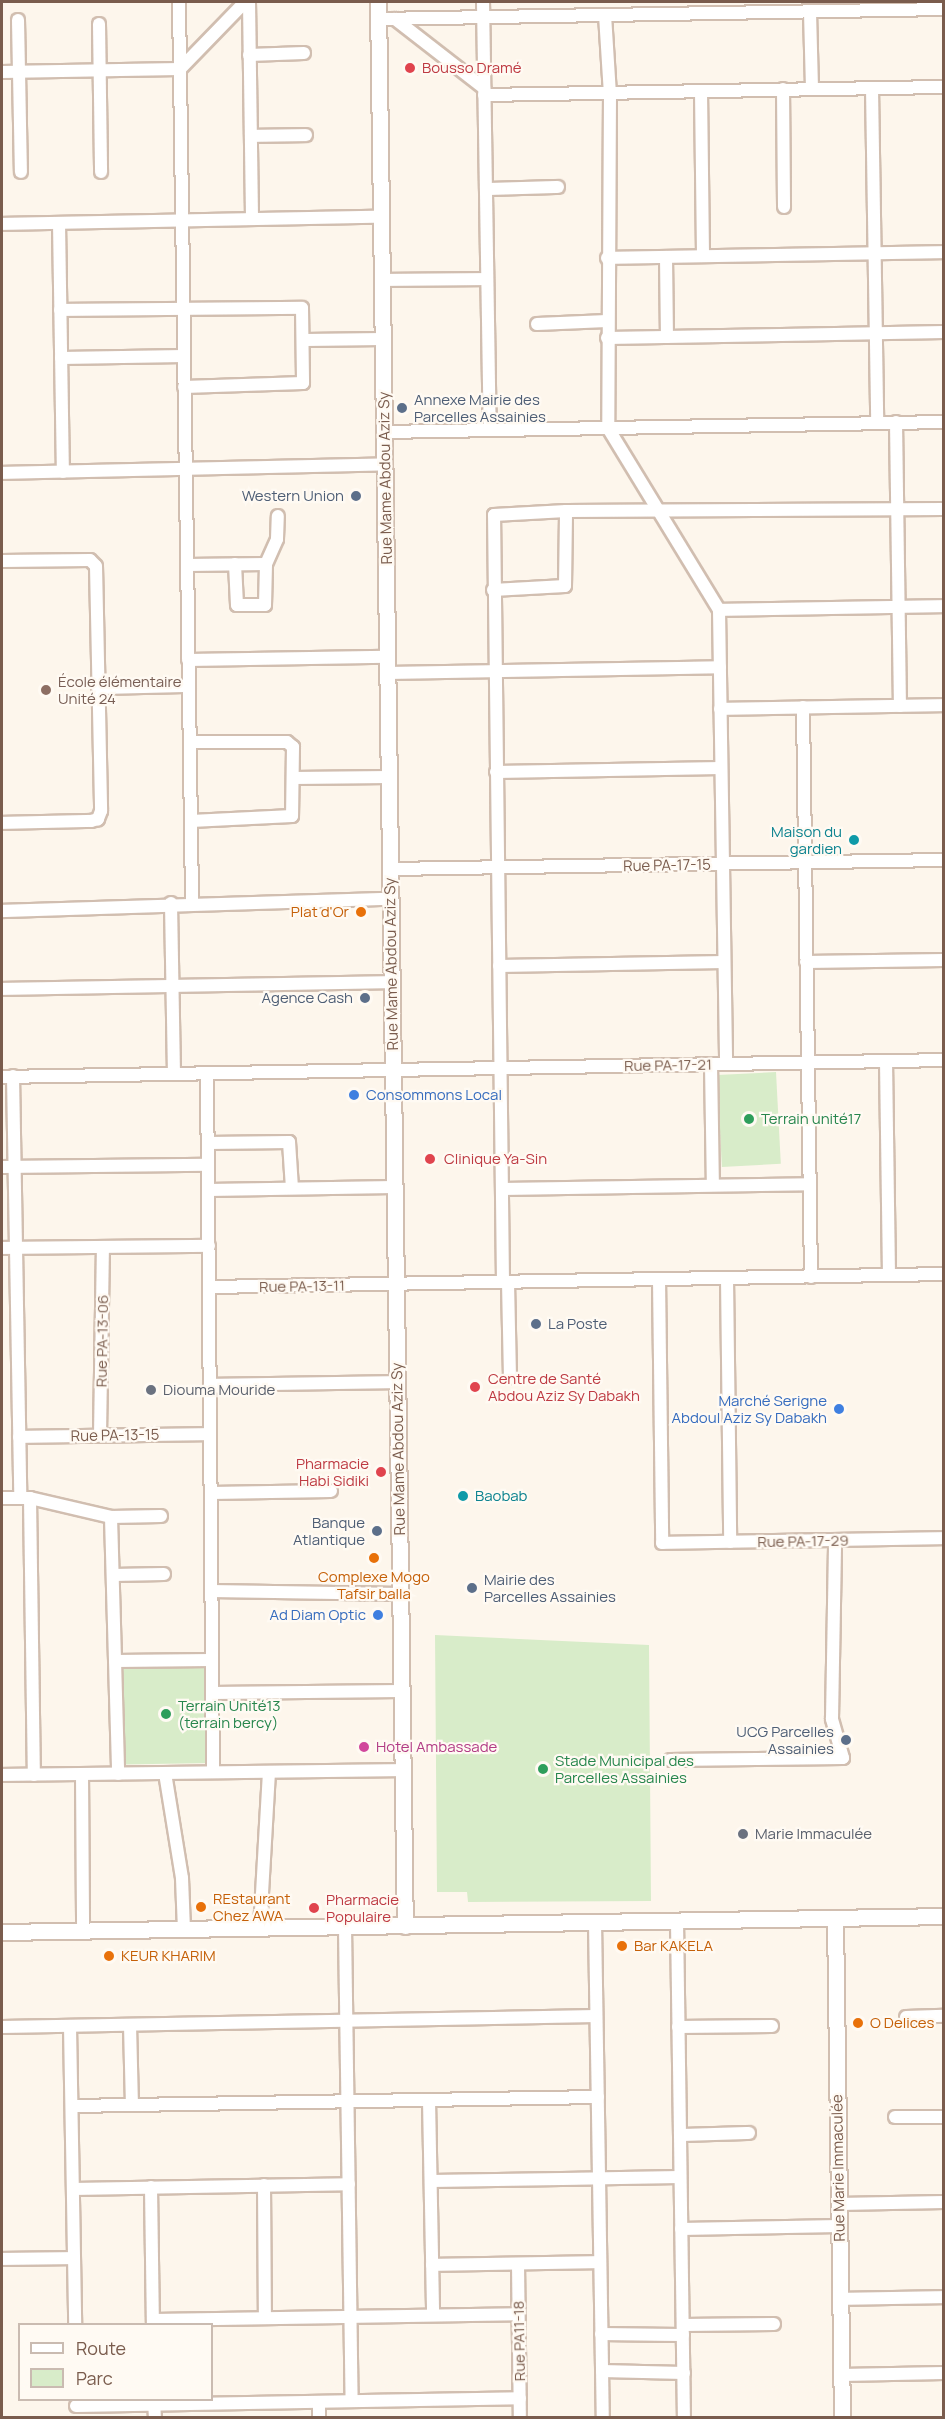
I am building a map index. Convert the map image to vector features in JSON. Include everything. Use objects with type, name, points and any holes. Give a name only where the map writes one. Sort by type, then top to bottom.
[{"type":"street","points":[[178,2],[192,903]]},
{"type":"street","points":[[2,72],[180,69],[247,2]]},
{"type":"street","points":[[247,2],[252,219]]},
{"type":"street","name":"Rue Mame Abdou Aziz Sy","points":[[378,2],[405,1926]]},
{"type":"street","points":[[483,2],[490,430]]},
{"type":"street","points":[[576,2],[577,16]]},
{"type":"street","points":[[378,19],[605,15],[671,8],[810,12],[858,6],[944,9]]},
{"type":"street","points":[[810,12],[812,89]]},
{"type":"street","points":[[605,15],[610,94],[607,258],[608,428],[719,610],[726,1064]]},
{"type":"street","points":[[395,19],[484,91],[610,94],[944,87]]},
{"type":"street","points":[[18,20],[21,172]]},
{"type":"street","points":[[99,24],[101,172]]},
{"type":"street","points":[[249,55],[304,53]]},
{"type":"street","points":[[872,88],[877,423]]},
{"type":"street","points":[[783,90],[784,207]]},
{"type":"street","points":[[701,91],[703,256]]},
{"type":"street","points":[[250,136],[306,135]]},
{"type":"street","points":[[486,189],[558,187]]},
{"type":"street","points":[[2,224],[381,217]]},
{"type":"street","points":[[59,223],[63,472]]},
{"type":"street","points":[[607,258],[944,252]]},
{"type":"street","points":[[666,257],[667,337]]},
{"type":"street","points":[[382,280],[487,279]]},
{"type":"street","points":[[60,310],[297,306],[304,311],[303,382],[184,387]]},
{"type":"street","points":[[537,324],[607,321]]},
{"type":"street","points":[[608,338],[944,333]]},
{"type":"street","points":[[305,340],[383,339]]},
{"type":"street","points":[[61,358],[184,356]]},
{"type":"street","points":[[896,422],[900,706]]},
{"type":"street","points":[[384,432],[944,422]]},
{"type":"street","points":[[2,473],[385,464]]},
{"type":"street","points":[[510,1378],[502,1189],[493,590],[494,515],[566,511],[944,508]]},
{"type":"street","points":[[493,590],[565,586],[566,511]]},
{"type":"street","points":[[235,564],[237,605],[242,607],[265,605],[266,564],[277,539],[278,516]]},
{"type":"street","points":[[2,561],[94,562],[98,688],[98,819],[2,823]]},
{"type":"street","points":[[187,565],[266,564]]},
{"type":"street","points":[[719,610],[944,606]]},
{"type":"street","points":[[188,660],[387,657]]},
{"type":"street","points":[[387,673],[720,667]]},
{"type":"street","points":[[98,688],[189,686]]},
{"type":"street","points":[[720,709],[944,705]]},
{"type":"street","points":[[803,707],[811,1277]]},
{"type":"street","points":[[190,742],[287,742],[293,747],[294,812],[288,818],[191,821]]},
{"type":"street","points":[[496,772],[721,768]]},
{"type":"street","points":[[293,778],[389,777]]},
{"type":"street","name":"Rue PA-17-15","points":[[390,869],[944,860]]},
{"type":"street","points":[[2,911],[171,903],[391,899]]},
{"type":"street","points":[[171,903],[174,1074]]},
{"type":"street","points":[[806,962],[944,960]]},
{"type":"street","points":[[499,966],[724,962]]},
{"type":"street","points":[[2,989],[392,982]]},
{"type":"street","name":"Rue PA-17-21","points":[[7,1076],[944,1060]]},
{"type":"street","points":[[886,1061],[889,1275]]},
{"type":"street","points":[[711,1064],[713,1185]]},
{"type":"street","points":[[207,1073],[213,1773]]},
{"type":"street","points":[[7,1076],[15,1167],[19,1437],[25,1498],[34,1775]]},
{"type":"street","points":[[208,1143],[289,1142],[292,1188]]},
{"type":"street","points":[[2,1167],[208,1165]]},
{"type":"street","points":[[502,1189],[810,1184]]},
{"type":"street","points":[[208,1190],[394,1186]]},
{"type":"street","points":[[2,1248],[208,1246]]},
{"type":"street","name":"Rue PA-13-06","points":[[100,1436],[103,1247]]},
{"type":"street","name":"Rue PA-13-11","points":[[209,1287],[944,1274]]},
{"type":"street","points":[[726,1278],[730,1542]]},
{"type":"street","name":"Rue PA-17-29","points":[[659,1280],[662,1543],[944,1538]]},
{"type":"street","points":[[210,1385],[397,1382]]},
{"type":"street","name":"Rue PA-13-15","points":[[19,1437],[210,1434]]},
{"type":"street","points":[[211,1493],[331,1491]]},
{"type":"street","points":[[2,1498],[25,1498],[111,1517],[161,1516]]},
{"type":"street","points":[[111,1517],[118,1774]]},
{"type":"street","points":[[670,1760],[843,1758],[832,1719],[835,1540]]},
{"type":"street","points":[[113,1575],[164,1574]]},
{"type":"street","points":[[211,1591],[400,1594]]},
{"type":"street","points":[[115,1661],[212,1660]]},
{"type":"street","points":[[212,1693],[401,1690]]},
{"type":"street","points":[[2,1775],[403,1770]]},
{"type":"street","points":[[260,1928],[269,1772]]},
{"type":"street","points":[[165,1773],[182,1878],[184,1929]]},
{"type":"street","points":[[82,1774],[83,1931]]},
{"type":"street","points":[[2,1932],[944,1916]]},
{"type":"street","name":"Rue Marie Immaculée","points":[[835,1918],[842,2418]]},
{"type":"street","points":[[676,1920],[684,2418]]},
{"type":"street","points":[[595,1922],[603,2418]]},
{"type":"street","points":[[345,1927],[352,2401]]},
{"type":"street","points":[[2,2027],[597,2016]]},
{"type":"street","points":[[906,2017],[944,2016]]},
{"type":"street","points":[[130,2025],[132,2106]]},
{"type":"street","points":[[70,2026],[75,2323]]},
{"type":"street","points":[[678,2027],[772,2026]]},
{"type":"street","points":[[72,2106],[598,2097]]},
{"type":"street","points":[[429,2100],[433,2315]]},
{"type":"street","points":[[895,2117],[944,2116]]},
{"type":"street","points":[[680,2135],[749,2133]]},
{"type":"street","points":[[430,2181],[680,2177]]},
{"type":"street","points":[[73,2189],[349,2184]]},
{"type":"street","points":[[264,2186],[265,2318]]},
{"type":"street","points":[[151,2187],[153,2322],[518,2314]]},
{"type":"street","points":[[839,2204],[944,2202]]},
{"type":"street","points":[[681,2229],[839,2226]]},
{"type":"street","points":[[2,2259],[74,2258]]},
{"type":"street","points":[[432,2265],[600,2262]]},
{"type":"street","name":"Rue PA11-18","points":[[518,2264],[520,2418]]},
{"type":"street","points":[[840,2299],[944,2296]]},
{"type":"street","points":[[601,2334],[774,2324]]},
{"type":"street","points":[[602,2371],[684,2373]]},
{"type":"street","points":[[841,2375],[944,2373]]},
{"type":"street","points":[[76,2408],[520,2398]]},
{"type":"street","points":[[319,2402],[319,2418]]},
{"type":"street","points":[[238,2403],[238,2418]]},
{"type":"green space","name":"Terrain unité17","points":[[776,1072],[781,1164],[722,1167],[717,1075]]},
{"type":"green space","name":"Stade Municipal des Parcelles Assainies","points":[[435,1635],[649,1645],[651,1901],[468,1902],[467,1892],[437,1892]]},
{"type":"green space","name":"Terrain Unité13 (terrain bercy)","points":[[209,1663],[211,1763],[123,1765],[121,1665]]},
{"type":"place","name":"Bousso Dramé","points":[[410,68]]},
{"type":"place","name":"Annexe Mairie des Parcelles Assainies","points":[[402,408]]},
{"type":"place","name":"Western Union","points":[[356,496]]},
{"type":"place","name":"École élémentaire Unité 24","points":[[46,690]]},
{"type":"place","name":"Maison du gardien","points":[[854,840]]},
{"type":"place","name":"Plat d'Or","points":[[361,912]]},
{"type":"place","name":"Agence Cash","points":[[365,998]]},
{"type":"place","name":"Consommons Local","points":[[354,1095]]},
{"type":"place","name":"Terrain unité17","points":[[749,1119]]},
{"type":"place","name":"Clinique Ya-Sin","points":[[430,1159]]},
{"type":"place","name":"La Poste","points":[[536,1324]]},
{"type":"place","name":"Centre de Santé Abdou Aziz Sy Dabakh","points":[[475,1387]]},
{"type":"place","name":"Diouma Mouride","points":[[151,1390]]},
{"type":"place","name":"Marché Serigne Abdoul Aziz Sy Dabakh","points":[[839,1409]]},
{"type":"place","name":"Pharmacie Habi Sidiki","points":[[381,1472]]},
{"type":"place","name":"Baobab","points":[[463,1496]]},
{"type":"place","name":"Banque Atlantique","points":[[377,1531]]},
{"type":"place","name":"Complexe Mogo Tafsir balla","points":[[374,1558]]},
{"type":"place","name":"Mairie des Parcelles Assainies","points":[[472,1588]]},
{"type":"place","name":"Ad Diam Optic","points":[[378,1615]]},
{"type":"place","name":"Terrain Unité13 (terrain bercy)","points":[[166,1714]]},
{"type":"place","name":"UCG Parcelles Assainies","points":[[846,1740]]},
{"type":"place","name":"Hotel Ambassade","points":[[364,1747]]},
{"type":"place","name":"Stade Municipal des Parcelles Assainies","points":[[543,1769]]},
{"type":"place","name":"Marie Immaculée","points":[[743,1834]]},
{"type":"place","name":"REstaurant Chez AWA","points":[[201,1907]]},
{"type":"place","name":"Pharmacie Populaire","points":[[314,1908]]},
{"type":"place","name":"Bar KAKELA","points":[[622,1946]]},
{"type":"place","name":"KEUR KHARIM","points":[[109,1956]]},
{"type":"place","name":"O Delices","points":[[858,2023]]}]
